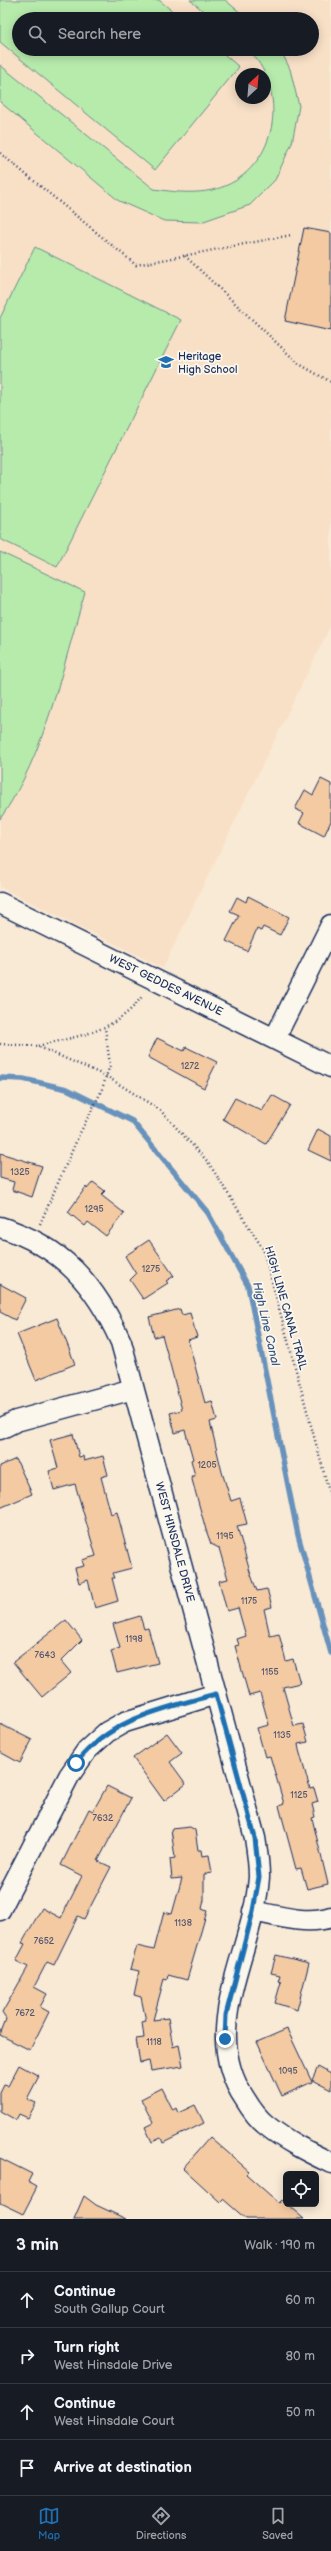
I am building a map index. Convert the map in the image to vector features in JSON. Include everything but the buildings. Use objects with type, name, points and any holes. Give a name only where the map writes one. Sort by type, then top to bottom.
[{"type":"street","name":"WEST GEDDES AVENUE","points":[[0,903],[331,1067]]},
{"type":"street","points":[[275,1038],[331,925]]},
{"type":"street","name":"WEST HINSDALE DRIVE","points":[[0,1227],[34,1239],[58,1255],[92,1288],[108,1314],[121,1342],[255,1838],[259,1877],[253,1911],[226,2015],[225,2039],[229,2067],[240,2092],[265,2124],[286,2140],[331,2163]]},
{"type":"street","points":[[0,1429],[16,1421],[133,1389]]},
{"type":"street","points":[[0,1910],[68,1776],[87,1750],[107,1732],[124,1722],[216,1694]]},
{"type":"street","points":[[253,1911],[292,1919],[324,1919],[331,1917]]},
{"type":"path","points":[[0,153],[136,265],[291,235]]},
{"type":"path","points":[[185,256],[293,359],[331,382]]},
{"type":"path","points":[[37,1046],[105,1028],[132,1012],[154,979]]},
{"type":"path","points":[[34,1239],[79,1135],[101,1092],[110,1064],[105,1028]]},
{"type":"path","name":"HIGH LINE CANAL TRAIL","points":[[0,1044],[37,1046],[106,1076],[160,1110],[208,1162],[263,1249],[331,1499]]},
{"type":"shaded area","name":"Heritage High School","points":[[0,0],[331,0],[331,625],[163,968],[0,887]]},
{"type":"green space","points":[[0,0],[159,0],[174,12],[12,12],[12,52],[0,42]]},
{"type":"green space","points":[[190,0],[225,0],[240,12],[205,12]]},
{"type":"green space","points":[[17,56],[226,56],[239,67],[235,68],[235,72],[155,170]]},
{"type":"green space","points":[[254,56],[284,56],[290,69],[299,106],[292,143],[275,180],[250,205],[201,222],[164,221],[119,201],[0,102],[0,65],[154,189],[175,192],[206,191],[225,186],[235,181],[250,169],[262,153],[269,137],[273,118],[271,68],[262,68]]},
{"type":"green space","points":[[35,247],[181,320],[57,567],[0,539],[0,318]]},
{"type":"green space","points":[[0,552],[85,592],[60,680],[41,739],[16,794],[0,819]]},
{"type":"waterway","name":"High Line Canal","points":[[0,1078],[23,1079],[67,1089],[132,1121],[208,1213],[248,1286],[298,1535],[331,1653]]},
{"type":"place","name":"Heritage High School","points":[[166,362]]},
{"type":"route","points":[[76,1763],[87,1750],[107,1732],[124,1722],[216,1694],[255,1838],[259,1877],[253,1911],[226,2015],[225,2039]]}]
